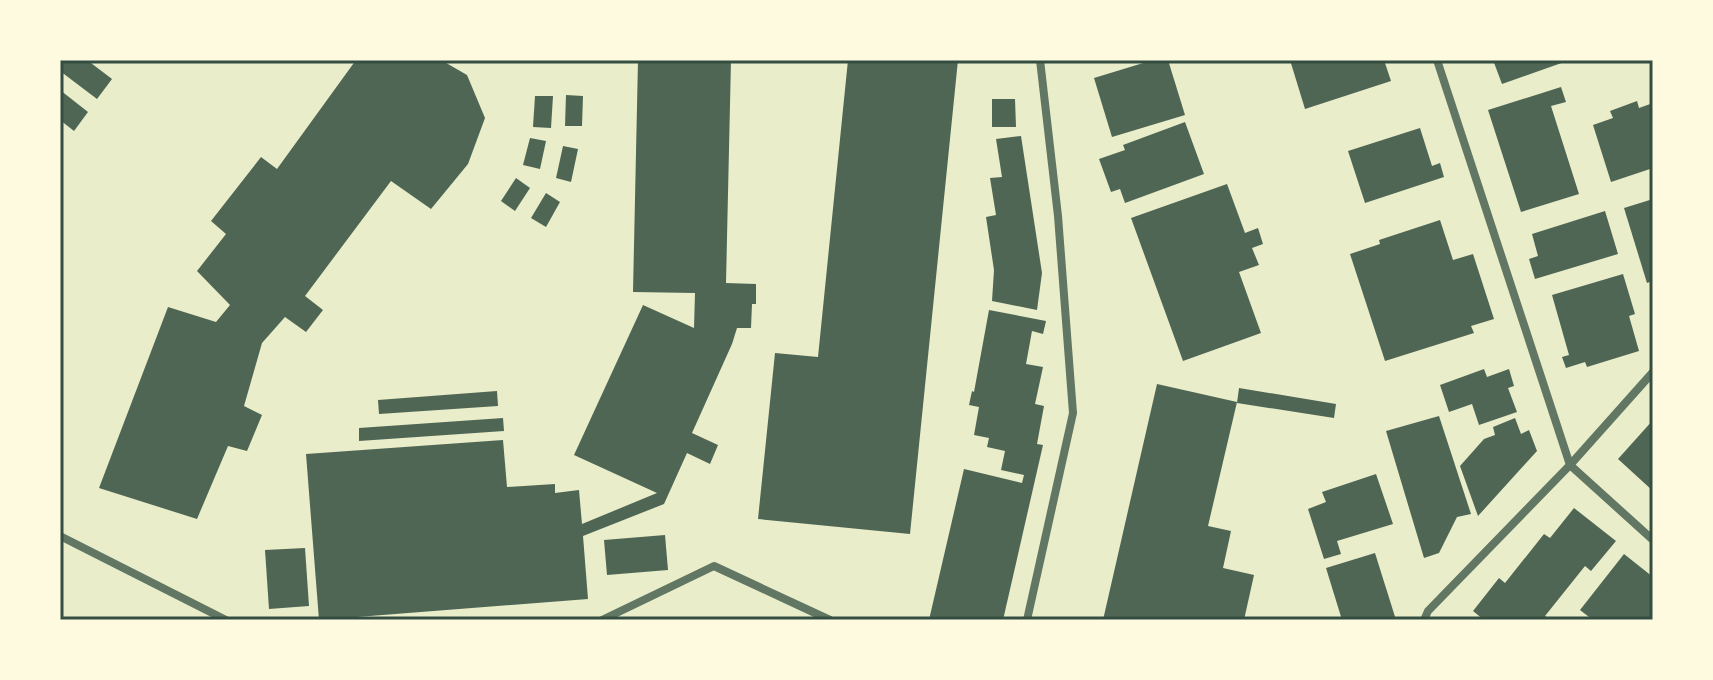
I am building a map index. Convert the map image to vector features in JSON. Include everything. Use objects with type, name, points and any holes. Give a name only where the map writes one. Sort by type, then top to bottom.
[{"type":"street","points":[[1027,620],[1073,413],[1058,216],[1040,60]]},
{"type":"street","points":[[1437,60],[1570,465],[1653,540]]},
{"type":"street","points":[[1424,620],[1428,611],[1570,465],[1653,372]]},
{"type":"street","points":[[60,536],[208,616],[226,620]]},
{"type":"street","points":[[602,620],[714,566],[830,620]]},
{"type":"building","points":[[60,60],[87,60],[112,79],[97,99],[60,71]]},
{"type":"building","points":[[356,60],[441,60],[467,75],[485,118],[468,164],[431,209],[391,181],[305,296],[323,310],[306,332],[285,317],[262,343],[244,406],[262,415],[247,451],[228,446],[197,519],[99,488],[168,307],[216,322],[230,305],[197,271],[226,234],[211,221],[261,157],[277,169]]},
{"type":"building","points":[[638,60],[731,60],[726,283],[756,284],[756,304],[752,304],[751,328],[737,328],[692,433],[718,445],[710,464],[687,453],[664,504],[583,536],[588,599],[319,620],[306,454],[503,440],[507,487],[555,484],[555,493],[579,490],[582,524],[657,493],[574,455],[643,305],[694,328],[695,293],[633,292]]},
{"type":"building","points":[[848,60],[958,60],[910,534],[758,519],[775,353],[818,357]]},
{"type":"building","points":[[1153,60],[1168,60],[1185,115],[1112,137],[1094,78]]},
{"type":"building","points":[[1290,60],[1384,60],[1391,81],[1305,109]]},
{"type":"building","points":[[1493,60],[1570,60],[1502,84]]},
{"type":"building","points":[[1561,87],[1566,102],[1551,106],[1579,194],[1521,212],[1488,110]]},
{"type":"building","points":[[60,90],[88,112],[74,131],[60,120]]},
{"type":"building","points":[[566,95],[583,96],[582,126],[565,126]]},
{"type":"building","points":[[535,96],[553,96],[551,128],[533,127]]},
{"type":"building","points":[[992,99],[1015,99],[1016,127],[992,127]]},
{"type":"building","points":[[1637,101],[1639,108],[1653,103],[1653,168],[1611,182],[1593,125],[1613,118],[1610,111]]},
{"type":"building","points":[[1185,122],[1204,174],[1125,203],[1120,189],[1111,192],[1099,159],[1125,150],[1123,145]]},
{"type":"building","points":[[1420,128],[1432,166],[1440,163],[1444,177],[1365,203],[1348,151]]},
{"type":"building","points":[[1021,136],[1042,273],[1037,310],[992,301],[994,270],[986,217],[996,215],[990,178],[1002,177],[996,139]]},
{"type":"building","points":[[530,138],[546,141],[540,169],[523,165]]},
{"type":"building","points":[[563,146],[578,149],[571,182],[556,178]]},
{"type":"building","points":[[516,178],[530,188],[515,211],[501,201]]},
{"type":"building","points":[[1227,184],[1245,233],[1258,228],[1263,244],[1252,248],[1259,265],[1239,272],[1261,333],[1183,361],[1131,218]]},
{"type":"building","points":[[546,193],[560,202],[546,227],[531,218]]},
{"type":"building","points":[[1653,199],[1653,281],[1647,283],[1624,208]]},
{"type":"building","points":[[1605,211],[1618,254],[1535,279],[1529,259],[1538,256],[1532,234]]},
{"type":"building","points":[[1440,220],[1453,260],[1473,254],[1494,319],[1471,326],[1474,333],[1385,361],[1350,254],[1380,244],[1379,240]]},
{"type":"building","points":[[1623,274],[1635,314],[1629,316],[1639,351],[1587,367],[1585,362],[1566,368],[1562,357],[1569,355],[1552,295]]},
{"type":"building","points":[[989,310],[1046,321],[1043,334],[1032,331],[1026,364],[1043,367],[1035,404],[1044,406],[1037,444],[1043,445],[1003,620],[929,620],[964,469],[1022,483],[1024,475],[1001,470],[1005,451],[987,447],[989,438],[974,435],[979,407],[969,405]]},
{"type":"building","points":[[1484,369],[1487,377],[1509,369],[1514,386],[1508,388],[1517,412],[1479,425],[1472,404],[1449,412],[1440,385]]},
{"type":"building","points":[[1157,384],[1237,402],[1208,526],[1231,531],[1223,568],[1254,575],[1244,620],[1103,620]]},
{"type":"building","points":[[1239,388],[1336,404],[1334,418],[1237,403]]},
{"type":"building","points":[[497,391],[498,406],[379,414],[378,400]]},
{"type":"building","points":[[1439,416],[1471,514],[1457,517],[1439,553],[1424,558],[1386,431]]},
{"type":"building","points":[[503,418],[504,431],[359,441],[359,428]]},
{"type":"building","points":[[1515,418],[1521,434],[1529,430],[1537,451],[1478,516],[1460,466],[1484,439],[1495,435],[1493,427]]},
{"type":"building","points":[[1653,420],[1653,491],[1618,459]]},
{"type":"building","points":[[1376,474],[1393,524],[1337,541],[1341,554],[1324,559],[1308,509],[1326,502],[1322,492]]},
{"type":"building","points":[[1574,508],[1616,541],[1591,571],[1585,566],[1545,616],[1551,620],[1484,620],[1473,611],[1499,578],[1505,583],[1544,534],[1550,538]]},
{"type":"building","points":[[665,535],[668,570],[607,575],[604,540]]},
{"type":"building","points":[[305,548],[309,606],[269,609],[265,550]]},
{"type":"building","points":[[1375,553],[1396,620],[1342,620],[1326,568]]},
{"type":"building","points":[[1624,554],[1653,577],[1653,620],[1593,620],[1580,610]]}]
